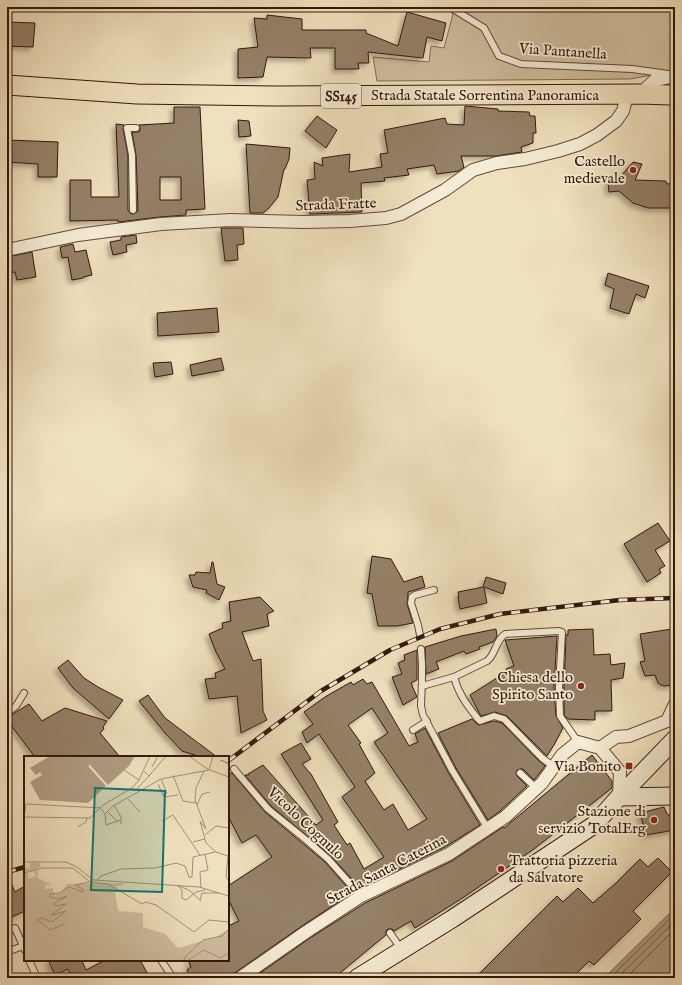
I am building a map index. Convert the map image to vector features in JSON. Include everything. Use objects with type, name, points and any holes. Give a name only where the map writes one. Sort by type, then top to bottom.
[{"type":"main road","name":"Strada Statale Sorrentina Panoramica","points":[[7,85],[137,94],[275,96],[675,96]]},
{"type":"street","points":[[634,95],[655,80],[675,75]]},
{"type":"street","name":"Strada Fratte","points":[[7,250],[78,235],[161,224],[231,220],[304,222],[350,221],[386,218],[401,214],[445,190],[474,170],[497,163],[525,159],[558,151],[580,144],[597,136],[616,121],[634,95]]},
{"type":"street","points":[[600,748],[616,737],[629,736],[668,721],[675,704]]},
{"type":"street","points":[[357,978],[452,919],[594,824],[675,740]]},
{"type":"street","points":[[578,742],[600,748],[620,772],[619,797]]},
{"type":"street","name":"Strada Santa Caterina","points":[[241,978],[306,932],[361,896],[449,854],[506,818],[542,783],[562,755],[578,742]]},
{"type":"street","points":[[619,797],[675,796]]},
{"type":"lane","name":"Via Pantanella","points":[[450,7],[484,28],[499,56],[521,64],[632,69],[675,75]]},
{"type":"lane","points":[[134,210],[132,156],[127,128],[136,128]]},
{"type":"lane","points":[[420,635],[411,603],[412,597],[434,590]]},
{"type":"lane","points":[[422,686],[454,677],[487,661],[491,658],[500,639],[505,634],[562,632],[559,688],[560,716],[578,742]]},
{"type":"lane","points":[[421,649],[421,706],[424,715],[452,770],[488,829]]},
{"type":"lane","points":[[454,677],[465,702],[480,721],[494,716],[504,719],[542,758],[553,766]]},
{"type":"lane","points":[[7,713],[16,706],[24,693]]},
{"type":"lane","points":[[413,730],[427,721]]},
{"type":"lane","name":"Vicolo Cognulo","points":[[234,769],[268,810],[328,859],[361,896]]},
{"type":"lane","points":[[520,773],[536,788]]},
{"type":"lane","points":[[7,931],[15,928],[24,948],[7,952]]},
{"type":"lane","points":[[390,933],[402,950]]},
{"type":"lane","points":[[29,961],[37,978]]},
{"type":"lane","points":[[162,961],[173,978]]},
{"type":"shaded area","points":[[454,7],[675,7],[675,71],[630,79],[377,81],[373,57],[429,62],[431,46],[444,48]]},
{"type":"water","points":[[675,908],[675,978],[604,978]]},
{"type":"building","points":[[407,12],[446,23],[442,41],[427,37],[423,58],[368,52],[369,63],[358,63],[359,69],[335,69],[335,48],[310,48],[311,58],[267,57],[263,77],[238,78],[238,49],[258,47],[254,18],[267,19],[267,15],[302,19],[302,30],[366,30],[366,33],[398,46]]},
{"type":"building","points":[[7,22],[35,23],[33,47],[7,46]]},
{"type":"building","points":[[465,106],[498,109],[498,111],[529,112],[530,116],[535,116],[536,133],[533,133],[533,143],[521,147],[522,152],[496,156],[461,156],[464,167],[459,171],[437,174],[434,165],[407,169],[409,175],[384,178],[385,181],[361,183],[362,212],[310,214],[307,180],[315,179],[314,162],[323,166],[322,158],[350,154],[349,172],[382,167],[380,154],[388,153],[384,130],[445,118],[447,124],[464,125]]},
{"type":"building","points":[[174,107],[200,107],[205,209],[186,210],[186,215],[118,222],[118,220],[70,221],[70,180],[91,180],[91,197],[119,197],[116,124],[124,125],[123,129],[128,155],[128,210],[131,214],[137,212],[136,155],[132,132],[140,131],[139,125],[174,123]],"holes":[[[160,177],[181,177],[181,200],[160,200]]]},
{"type":"building","points":[[317,116],[337,130],[326,148],[305,131]]},
{"type":"building","points":[[238,120],[249,121],[251,136],[239,137]]},
{"type":"building","points":[[7,140],[58,142],[57,177],[38,177],[38,164],[7,162]]},
{"type":"building","points":[[246,144],[290,148],[289,159],[284,169],[278,197],[263,213],[250,213]]},
{"type":"building","name":"Castello medievale","points":[[633,162],[642,164],[635,180],[666,181],[667,184],[675,183],[675,208],[648,208],[633,203],[619,191],[609,192],[608,181],[612,176],[621,176]]},
{"type":"building","points":[[221,228],[243,228],[244,244],[237,245],[238,260],[225,261]]},
{"type":"building","points":[[136,235],[137,243],[126,245],[127,252],[113,255],[110,242],[121,240],[121,237]]},
{"type":"building","points":[[73,244],[75,252],[86,250],[92,275],[72,280],[68,257],[62,258],[60,247]]},
{"type":"building","points":[[32,252],[36,277],[17,280],[15,272],[7,273],[7,257]]},
{"type":"building","points":[[608,273],[649,286],[645,298],[636,294],[629,314],[610,308],[614,289],[605,285]]},
{"type":"building","points":[[217,308],[219,332],[158,336],[157,313]]},
{"type":"building","points":[[221,358],[224,370],[192,376],[190,365]]},
{"type":"building","points":[[171,362],[173,374],[155,377],[153,363]]},
{"type":"building","points":[[658,523],[670,541],[655,550],[665,566],[659,569],[661,573],[647,582],[624,544]]},
{"type":"building","points":[[372,556],[391,559],[404,582],[422,576],[425,587],[408,592],[407,604],[413,623],[397,626],[378,626],[372,594],[367,593]]},
{"type":"building","points":[[212,562],[217,584],[225,587],[219,600],[206,593],[207,590],[193,587],[189,575],[195,575],[196,572],[210,573]]},
{"type":"building","points":[[486,577],[506,583],[503,594],[484,587],[487,603],[460,609],[458,592],[483,587]]},
{"type":"building","points":[[260,597],[274,611],[267,614],[269,626],[242,632],[253,661],[261,659],[263,711],[267,720],[241,733],[237,696],[209,699],[205,679],[216,678],[215,673],[225,669],[209,634],[223,628],[222,623],[231,621],[229,602]]},
{"type":"building","points":[[496,629],[497,636],[493,642],[466,654],[464,651],[436,662],[439,669],[426,674],[425,647],[461,636]]},
{"type":"building","points":[[593,629],[594,655],[610,654],[611,665],[625,663],[623,678],[611,680],[612,711],[595,711],[595,720],[568,719],[564,715],[566,635],[568,635],[568,630]]},
{"type":"building","points":[[672,629],[672,634],[675,633],[675,685],[664,686],[658,683],[655,675],[645,676],[640,662],[645,661],[640,634]]},
{"type":"building","points":[[557,636],[554,688],[556,716],[563,728],[547,756],[507,716],[495,712],[481,716],[470,695],[508,671],[506,669],[514,666],[505,640]]},
{"type":"building","points":[[417,650],[417,680],[411,683],[417,697],[403,705],[392,677],[402,674],[398,663],[405,660],[404,655]]},
{"type":"building","points":[[68,660],[84,678],[123,700],[109,719],[73,688],[58,668]]},
{"type":"building","points":[[363,679],[367,684],[372,682],[409,746],[418,742],[415,734],[425,728],[448,772],[480,825],[445,847],[360,888],[331,856],[271,806],[245,775],[249,775],[248,774],[263,765],[316,825],[323,820],[281,754],[301,743],[311,759],[302,764],[311,774],[338,822],[334,825],[347,845],[350,843],[364,869],[384,857],[342,797],[355,787],[319,734],[307,743],[302,732],[313,724],[304,712],[325,697],[351,682],[353,685]],"holes":[[[372,708],[388,733],[374,742],[427,819],[408,830],[393,804],[384,810],[365,781],[375,773],[359,744],[361,743],[348,725]]]},
{"type":"building","points":[[148,695],[165,718],[216,756],[198,756],[182,751],[139,701]]},
{"type":"building","points":[[29,704],[42,721],[65,708],[107,721],[103,727],[104,729],[100,733],[119,756],[34,756],[7,718]]},
{"type":"building","points":[[472,719],[479,725],[494,721],[502,723],[545,766],[534,780],[523,769],[517,770],[517,776],[527,786],[488,820],[456,768],[438,733]]},
{"type":"building","points":[[592,755],[612,781],[612,788],[534,849],[464,897],[415,928],[411,921],[394,931],[392,929],[388,929],[386,931],[386,935],[334,978],[253,978],[310,938],[365,903],[452,861],[503,827],[504,828]]},
{"type":"building","points":[[229,773],[232,773],[265,812],[325,862],[352,893],[233,974],[233,978],[191,978],[187,970],[191,967],[188,961],[229,961],[229,926],[239,921],[229,901],[229,885],[272,857],[256,835],[242,843],[229,818]]},
{"type":"building","points":[[664,807],[667,814],[675,818],[675,830],[646,835],[640,813]]},
{"type":"building","points":[[658,858],[672,872],[633,911],[641,919],[594,965],[589,961],[572,978],[475,978],[557,896],[563,902],[578,888],[593,903],[640,859],[648,867]]},
{"type":"building","points":[[7,874],[15,892],[24,887],[24,911],[7,919]]},
{"type":"building","points":[[48,961],[82,961],[86,970],[103,961],[141,961],[150,978],[72,978],[73,977],[68,969],[55,975]]},
{"type":"railway","points":[[229,760],[321,691],[390,650],[440,629],[500,614],[620,600],[675,598]]},
{"type":"railway","points":[[7,872],[24,867]]},
{"type":"place","name":"Castello medievale","points":[[633,170]]},
{"type":"place","name":"Chiesa dello Spirito Santo","points":[[581,686]]},
{"type":"place","name":"Via Bonito","points":[[629,766]]},
{"type":"place","name":"Stazione di servizio TotalErg","points":[[654,820]]},
{"type":"place","name":"Trattoria pizzeria da Salvatore","points":[[501,869]]}]
